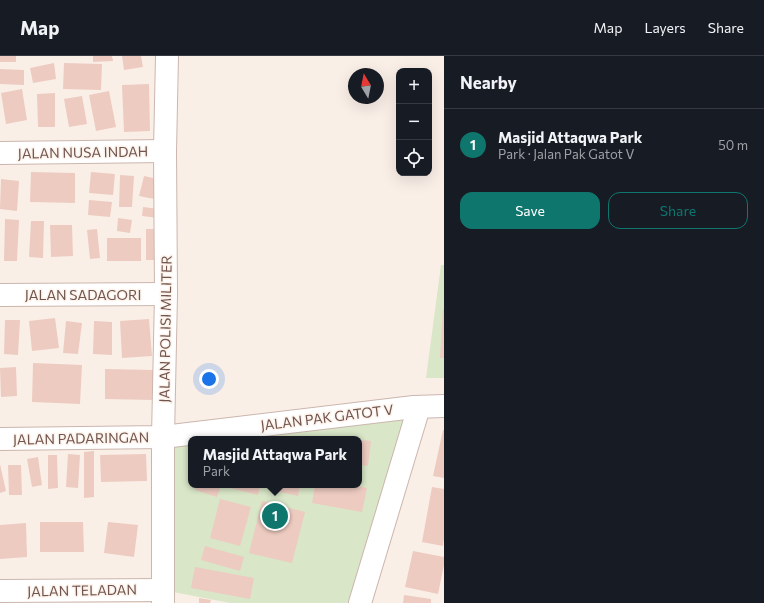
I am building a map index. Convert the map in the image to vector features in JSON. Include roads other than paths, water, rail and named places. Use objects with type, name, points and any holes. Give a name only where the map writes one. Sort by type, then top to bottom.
[{"type":"street","name":"JALAN POLISI MILITER","points":[[163,596],[163,437],[166,294],[165,151],[167,56]]},
{"type":"street","name":"JALAN NUSA INDAH","points":[[0,153],[165,151]]},
{"type":"street","name":"JALAN SADAGORI","points":[[0,295],[166,294]]},
{"type":"street","name":"JALAN PAK GATOT V","points":[[163,437],[419,407],[444,406]]},
{"type":"street","points":[[360,603],[419,407]]},
{"type":"street","name":"JALAN PADARINGAN","points":[[0,439],[163,437]]},
{"type":"street","name":"JALAN TELADAN","points":[[0,591],[163,596]]},
{"type":"place","name":"Masjid Attaqwa Park","points":[[275,516]]}]
